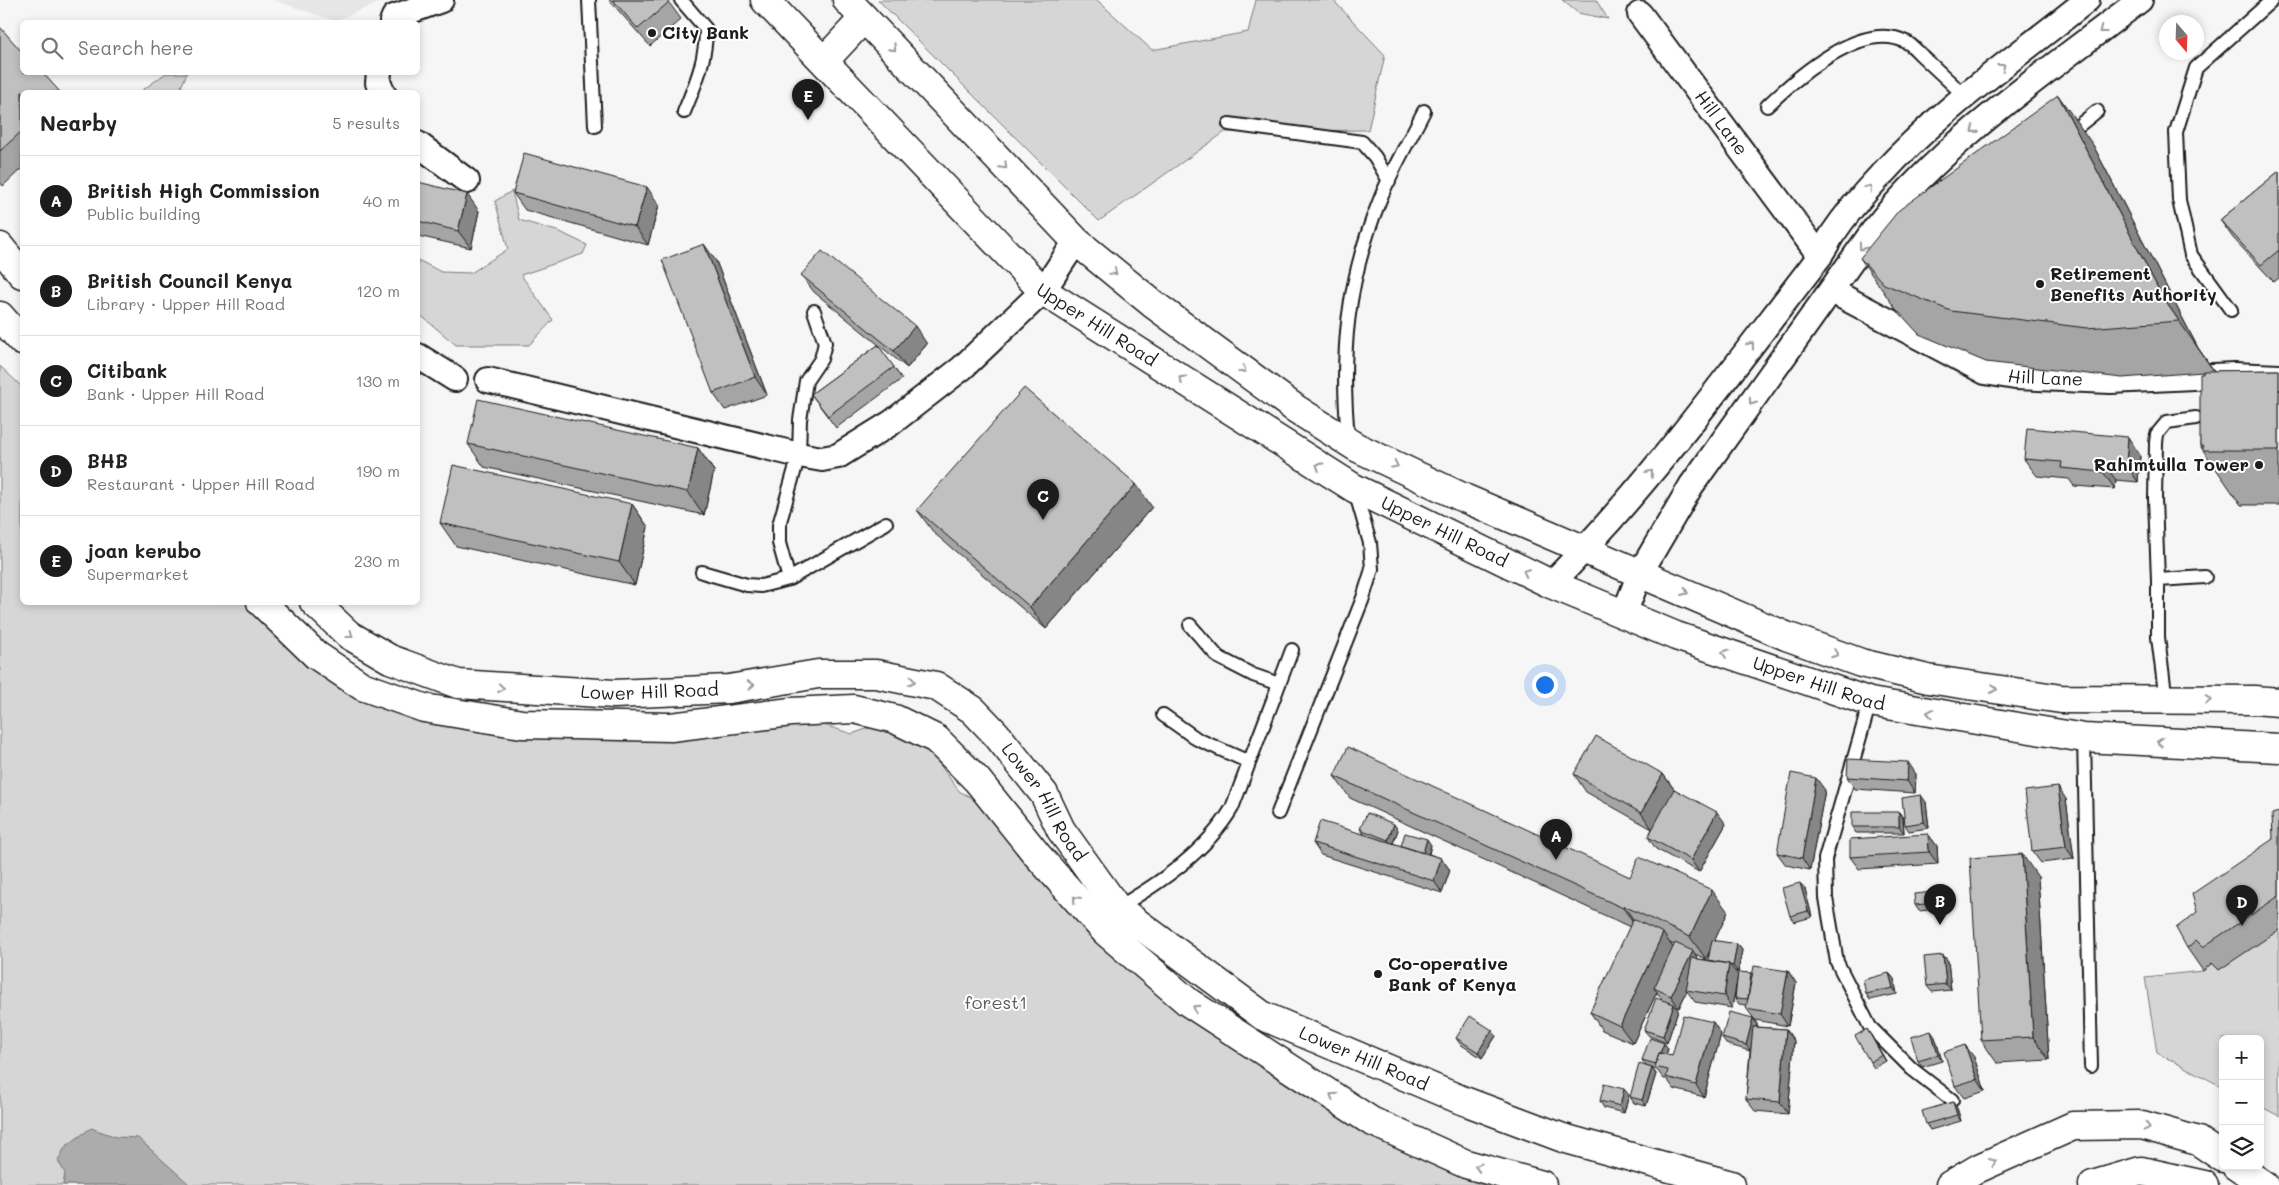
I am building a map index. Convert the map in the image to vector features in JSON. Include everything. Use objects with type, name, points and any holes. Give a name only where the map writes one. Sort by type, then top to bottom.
[{"type":"street","points":[[393,20],[394,17],[441,0]]},
{"type":"street","name":"Upper Hill Road","points":[[765,0],[1043,291],[1354,488],[1551,584],[1676,636],[1870,702],[2084,738],[2279,748]]},
{"type":"street","points":[[1551,584],[1586,549],[1689,425],[1820,256],[1833,234],[1880,176],[1918,136],[1965,96],[2087,0]]},
{"type":"street","points":[[1624,614],[1640,572],[1691,486],[1832,291],[1880,229],[1902,195],[1965,137],[2140,0]]},
{"type":"street","points":[[824,61],[856,9]]},
{"type":"street","name":"Upper Hill Road","points":[[856,9],[1076,241],[1153,304],[1296,409],[1356,446],[1464,498],[1786,636],[1861,664],[1928,679],[2061,699],[2254,700],[2279,702]]},
{"type":"street","name":"Hill Lane","points":[[1640,14],[1820,256]]},
{"type":"street","points":[[379,75],[378,83],[381,90]]},
{"type":"street","points":[[420,146],[467,181]]},
{"type":"street","points":[[488,380],[799,455],[822,459],[838,456],[856,447],[891,423],[962,368],[1043,291],[1076,241]]},
{"type":"street","points":[[0,246],[20,271]]},
{"type":"street","name":"Hill Lane","points":[[1832,291],[1985,372],[2015,377],[2111,381],[2234,375],[2279,377]]},
{"type":"street","points":[[0,316],[20,339]]},
{"type":"street","points":[[420,357],[455,379]]},
{"type":"street","name":"Lower Hill Road","points":[[264,605],[316,655],[362,686],[424,708],[522,724],[671,727],[791,712],[854,709],[895,719],[936,739],[977,780],[1038,856],[1105,932],[1188,1002],[1371,1121],[1466,1164],[1542,1185]]},
{"type":"street","name":"Lower Hill Road","points":[[317,605],[349,635],[390,659],[458,684],[614,694],[729,689],[818,674],[876,674],[936,686],[973,710],[996,734],[1044,794],[1061,830],[1117,908],[1264,1016],[1459,1099],[1563,1138],[1731,1185]]},
{"type":"street","points":[[1950,1185],[1979,1168],[2073,1126],[2142,1125],[2198,1141],[2219,1155]]},
{"type":"street","points":[[2242,1170],[2264,1185]]},
{"type":"street","points":[[2093,1185],[2141,1171],[2204,1185]]},
{"type":"lane","points":[[589,0],[595,126]]},
{"type":"lane","points":[[681,0],[706,28],[706,51],[696,84],[684,112]]},
{"type":"lane","points":[[2231,310],[2191,255],[2179,200],[2176,132],[2196,68],[2272,0]]},
{"type":"lane","points":[[1767,106],[1790,84],[1829,55],[1847,46],[1887,36],[1906,42],[1965,96]]},
{"type":"lane","points":[[1356,446],[1348,437],[1344,398],[1346,338],[1359,258],[1379,201],[1424,111]]},
{"type":"lane","points":[[2058,142],[2097,111]]},
{"type":"lane","points":[[1229,124],[1362,142],[1375,157],[1389,181]]},
{"type":"lane","points":[[789,579],[779,543],[779,525],[799,455],[800,420],[806,381],[821,359],[825,342],[814,311]]},
{"type":"lane","points":[[2166,701],[2158,638],[2158,580],[2154,499],[2157,434],[2167,422],[2196,418]]},
{"type":"lane","points":[[1278,813],[1363,598],[1372,569],[1370,543],[1354,488]]},
{"type":"lane","points":[[702,572],[747,585],[762,586],[789,579],[886,523]]},
{"type":"lane","points":[[2158,580],[2205,577]]},
{"type":"lane","points":[[1190,624],[1218,658],[1253,675],[1279,684]]},
{"type":"lane","points":[[1117,908],[1153,887],[1172,872],[1221,826],[1232,808],[1292,650]]},
{"type":"lane","points":[[1870,702],[1825,859],[1826,898],[1837,962],[1870,1027],[1912,1069],[1952,1100]]},
{"type":"lane","points":[[1163,714],[1197,739],[1249,762]]},
{"type":"lane","points":[[2084,738],[2091,1066]]},
{"type":"shaded area","points":[[273,0],[385,0],[337,20],[332,20]]},
{"type":"shaded area","points":[[91,1128],[116,1137],[138,1138],[190,1185],[63,1185],[65,1173],[58,1161],[65,1147]]},
{"type":"green space","points":[[878,0],[1097,0],[1152,50],[1248,32],[1256,0],[1333,0],[1385,55],[1368,130],[1225,132],[1099,221]]},
{"type":"green space","points":[[1562,0],[1596,0],[1608,19],[1578,13]]},
{"type":"green space","points":[[163,75],[186,75],[180,90],[143,90]]},
{"type":"green space","points":[[512,191],[519,220],[560,232],[587,245],[583,254],[521,275],[553,320],[529,345],[456,345],[420,315],[420,261],[441,272],[471,273],[508,249],[495,201]]},
{"type":"green space","name":"forest1","points":[[0,366],[20,385],[20,605],[280,605],[307,647],[353,697],[661,739],[812,721],[852,734],[877,725],[919,736],[959,791],[996,811],[1120,949],[1371,1121],[1546,1185],[0,1185]]},
{"type":"green space","points":[[2279,930],[2279,1116],[2264,1108],[2264,1035],[2219,1035],[2219,1085],[2157,1053],[2145,977],[2203,971],[2212,963]]},
{"type":"building","points":[[613,0],[667,0],[669,2],[638,29]]},
{"type":"building","points":[[0,27],[20,50],[20,75],[45,75],[58,90],[20,90],[20,133],[0,151]]},
{"type":"building","name":"Retirement Benefits Authority","points":[[2058,95],[2163,298],[2179,321],[2087,328],[1951,311],[1884,284],[1860,258],[1899,210]]},
{"type":"building","points":[[524,153],[647,187],[635,227],[513,193]]},
{"type":"building","points":[[2279,171],[2279,250],[2261,265],[2220,220]]},
{"type":"building","points":[[420,182],[467,194],[458,231],[420,222]]},
{"type":"building","points":[[704,244],[755,377],[713,393],[662,260]]},
{"type":"building","points":[[822,251],[915,326],[894,351],[801,275]]},
{"type":"building","points":[[878,345],[894,367],[828,416],[811,394]]},
{"type":"building","points":[[2279,370],[2279,450],[2203,450],[2203,446],[2200,446],[2200,374],[2203,374],[2203,371]]},
{"type":"building","points":[[1024,388],[1136,484],[1030,607],[917,510]]},
{"type":"building","points":[[478,399],[698,448],[688,492],[468,444]]},
{"type":"building","points":[[2027,428],[2128,437],[2126,464],[2103,463],[2103,472],[2061,468],[2062,462],[2024,459]]},
{"type":"building","points":[[453,465],[632,504],[619,562],[440,523]]},
{"type":"building","points":[[1596,736],[1663,774],[1641,813],[1574,774]]},
{"type":"building","points":[[1348,747],[1630,877],[1639,857],[1712,890],[1690,937],[1334,776]]},
{"type":"building","points":[[1848,759],[1908,762],[1907,781],[1847,777]]},
{"type":"building","points":[[1791,773],[1816,778],[1802,858],[1777,853]]},
{"type":"building","points":[[2058,787],[2066,847],[2032,851],[2025,791]]},
{"type":"building","points":[[1674,789],[1717,812],[1691,860],[1648,837]]},
{"type":"building","points":[[1921,795],[1924,822],[1905,825],[1902,798]]},
{"type":"building","points":[[1852,812],[1899,812],[1899,827],[1852,827]]},
{"type":"building","points":[[2279,812],[2279,896],[2203,947],[2196,940],[2187,948],[2176,928],[2197,912],[2192,894],[2273,839],[2272,814]]},
{"type":"building","points":[[1367,813],[1394,824],[1388,840],[1360,829]]},
{"type":"building","points":[[1320,821],[1441,858],[1434,881],[1313,843]]},
{"type":"building","points":[[1405,833],[1427,839],[1423,853],[1401,846]]},
{"type":"building","points":[[1928,834],[1929,852],[1850,857],[1850,839]]},
{"type":"building","points":[[2022,854],[2033,1037],[1981,1040],[1970,858]]},
{"type":"building","points":[[1800,883],[1808,911],[1790,916],[1782,888]]},
{"type":"building","points":[[1934,892],[1935,903],[1915,905],[1914,894]]},
{"type":"building","points":[[1633,919],[1663,933],[1620,1026],[1590,1012]]},
{"type":"building","points":[[1712,940],[1737,944],[1733,966],[1708,960]]},
{"type":"building","points":[[1675,943],[1693,951],[1671,996],[1654,988]]},
{"type":"building","points":[[1943,955],[1946,984],[1927,986],[1924,957]]},
{"type":"building","points":[[1692,958],[1729,964],[1724,996],[1686,990]]},
{"type":"building","points":[[1754,966],[1788,971],[1780,1014],[1746,1008]]},
{"type":"building","points":[[1738,972],[1751,973],[1748,999],[1735,998]]},
{"type":"building","points":[[1889,973],[1893,988],[1866,994],[1863,980]]},
{"type":"building","points":[[1656,998],[1674,1004],[1663,1036],[1644,1030]]},
{"type":"building","points":[[1729,1012],[1753,1018],[1746,1045],[1722,1038]]},
{"type":"building","points":[[1683,1015],[1713,1022],[1696,1085],[1666,1077],[1668,1070],[1655,1067],[1659,1053],[1672,1056]]},
{"type":"building","points":[[1470,1016],[1492,1030],[1478,1052],[1456,1038]]},
{"type":"building","points":[[1753,1027],[1786,1029],[1780,1102],[1746,1099]]},
{"type":"building","points":[[1867,1029],[1882,1055],[1870,1062],[1855,1036]]},
{"type":"building","points":[[1931,1031],[1938,1055],[1918,1061],[1911,1037]]},
{"type":"building","points":[[1650,1038],[1664,1043],[1656,1064],[1642,1060]]},
{"type":"building","points":[[1965,1045],[1977,1079],[1955,1086],[1944,1052]]},
{"type":"building","points":[[1639,1064],[1652,1068],[1642,1100],[1630,1097]]},
{"type":"building","points":[[1604,1084],[1624,1089],[1620,1106],[1600,1101]]},
{"type":"building","points":[[1953,1102],[1957,1115],[1926,1124],[1922,1111]]},
{"type":"place","name":"City Bank","points":[[652,33]]},
{"type":"place","name":"joan kerubo","points":[[808,120]]},
{"type":"place","name":"Retirement Benefits Authority","points":[[2040,284]]},
{"type":"place","name":"Rahimtulla Tower","points":[[2259,465]]},
{"type":"place","name":"Citibank","points":[[1043,520]]},
{"type":"place","name":"British High Commission","points":[[1556,860]]},
{"type":"place","name":"British Council Kenya","points":[[1940,925]]},
{"type":"place","name":"BHB","points":[[2242,926]]},
{"type":"place","name":"Co-operative Bank of Kenya","points":[[1378,974]]}]
